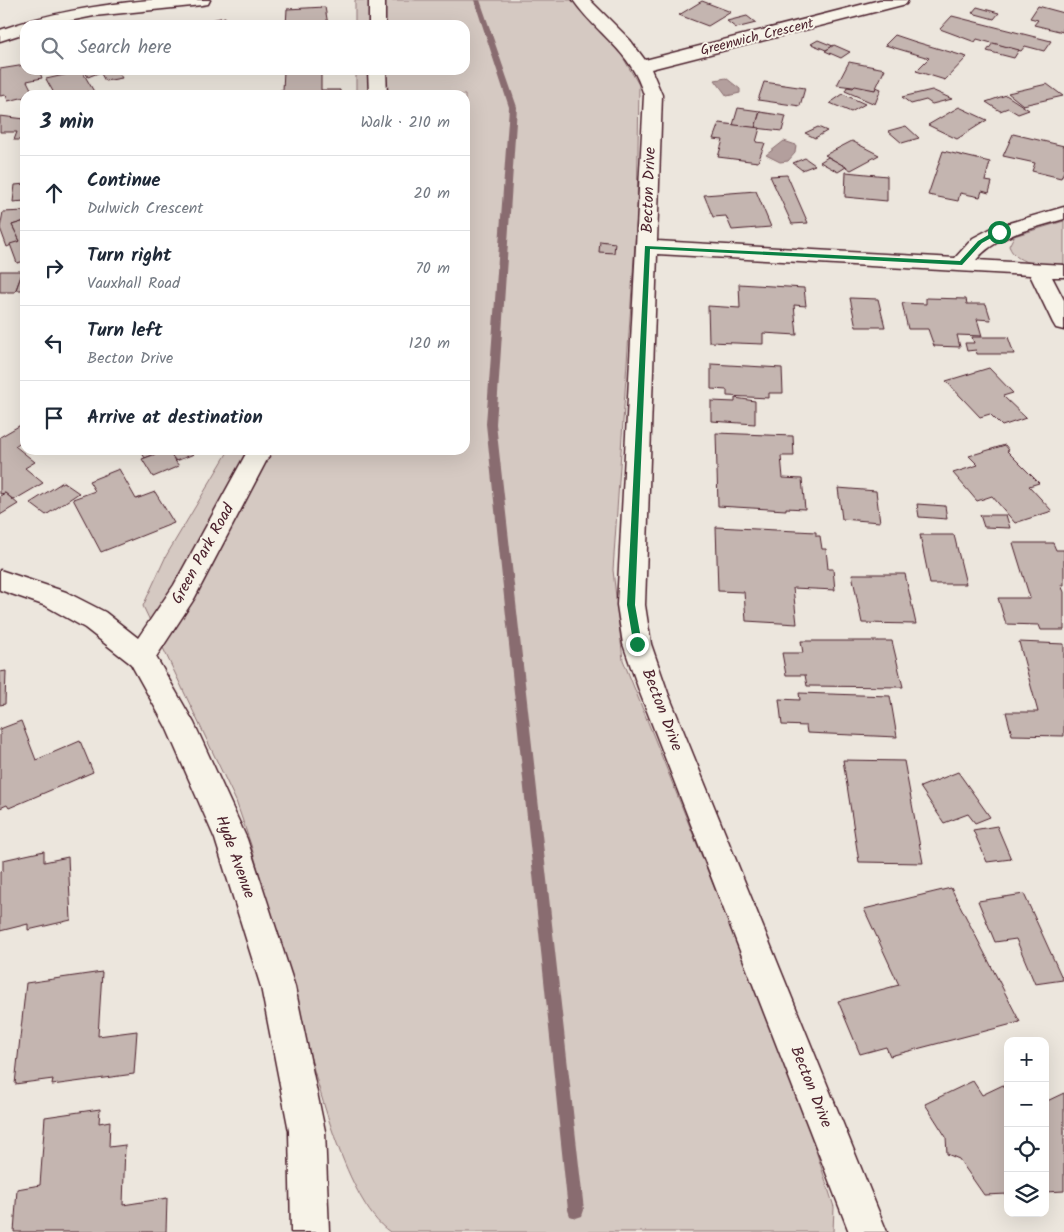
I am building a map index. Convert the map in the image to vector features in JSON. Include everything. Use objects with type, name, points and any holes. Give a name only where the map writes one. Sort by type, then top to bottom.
[{"type":"street","points":[[53,20],[94,11],[202,0]]},
{"type":"street","points":[[377,0],[377,20]]},
{"type":"street","name":"Becton Drive","points":[[581,0],[642,66],[650,81],[653,95],[631,605],[637,644],[654,693],[868,1232]]},
{"type":"street","name":"Greenwich Crescent","points":[[642,66],[900,0]]},
{"type":"street","points":[[0,36],[20,29]]},
{"type":"street","points":[[377,75],[378,90]]},
{"type":"street","points":[[962,263],[980,242],[999,232],[1064,213]]},
{"type":"street","points":[[647,247],[962,263],[1064,271]]},
{"type":"street","points":[[1038,269],[1064,323]]},
{"type":"street","name":"Green Park Road","points":[[141,656],[184,592],[257,455]]},
{"type":"street","name":"Hyde Avenue","points":[[0,580],[56,599],[95,620],[141,656],[179,723],[231,839],[278,987],[307,1131],[310,1232]]},
{"type":"shaded area","points":[[355,0],[573,0],[617,47],[639,85],[637,214],[613,570],[623,660],[800,1101],[834,1207],[833,1232],[390,1232],[373,1216],[358,1191],[344,1161],[321,1094],[251,845],[236,801],[143,606],[166,556],[226,455],[470,455],[470,90],[356,90],[356,75],[470,75],[470,20],[355,20]]},
{"type":"shaded area","points":[[726,78],[740,89],[740,93],[727,96],[715,80]]},
{"type":"shaded area","points":[[784,141],[796,145],[795,153],[788,161],[780,162],[766,155]]},
{"type":"shaded area","points":[[1064,221],[1064,264],[1040,264],[1025,261],[1018,258],[1009,246],[1014,236]]},
{"type":"building","points":[[702,1],[731,12],[708,26],[679,15]]},
{"type":"building","points":[[1038,6],[1064,13],[1063,32],[1034,25],[1038,20],[1030,18]]},
{"type":"building","points":[[325,7],[327,20],[286,20],[287,9]]},
{"type":"building","points":[[977,7],[999,13],[994,19],[972,13]]},
{"type":"building","points":[[747,16],[756,23],[736,28],[727,21]]},
{"type":"building","points":[[952,16],[1051,41],[1044,51],[1025,46],[1021,51],[977,39],[975,42],[940,29]]},
{"type":"building","points":[[225,17],[227,20],[211,20]]},
{"type":"building","points":[[895,35],[967,57],[945,80],[916,71],[929,58],[885,45]]},
{"type":"building","points":[[818,40],[833,46],[826,50],[811,44]]},
{"type":"building","points":[[993,43],[1019,50],[1014,58],[987,51]]},
{"type":"building","points":[[834,45],[850,52],[841,58],[825,51]]},
{"type":"building","points":[[849,62],[885,69],[875,90],[837,85]]},
{"type":"building","points":[[20,66],[20,75],[41,75],[42,78],[27,81],[32,90],[20,90],[20,98],[8,101],[6,95],[0,96],[0,69]]},
{"type":"building","points":[[64,75],[84,75],[93,90],[52,90],[46,79]]},
{"type":"building","points":[[102,75],[120,75],[122,78],[105,81]]},
{"type":"building","points":[[284,75],[321,75],[321,90],[283,90]]},
{"type":"building","points":[[764,82],[805,88],[800,106],[758,100]]},
{"type":"building","points":[[1047,84],[1063,96],[1023,105],[1008,93]]},
{"type":"building","points":[[855,86],[875,90],[876,87],[881,89],[875,104],[845,91],[847,87],[853,88]]},
{"type":"building","points":[[932,90],[952,99],[932,104],[926,100],[911,104],[902,97]]},
{"type":"building","points":[[843,94],[865,104],[851,112],[830,103]]},
{"type":"building","points":[[1006,95],[1029,110],[1018,114],[1008,108],[1000,111],[986,102]]},
{"type":"building","points":[[959,107],[987,120],[957,139],[928,125]]},
{"type":"building","points":[[738,108],[760,111],[755,128],[733,125]]},
{"type":"building","points":[[760,112],[786,116],[782,131],[755,128]]},
{"type":"building","points":[[0,116],[20,118],[20,140],[14,140],[17,132],[0,132]]},
{"type":"building","points":[[719,123],[760,128],[756,142],[765,143],[758,162],[718,157],[723,140],[713,139]]},
{"type":"building","points":[[906,126],[919,138],[902,143],[888,131]]},
{"type":"building","points":[[818,127],[827,131],[815,138],[805,133]]},
{"type":"building","points":[[1013,134],[1064,146],[1064,171],[1061,178],[1032,171],[1035,163],[1003,156]]},
{"type":"building","points":[[852,141],[879,155],[851,170],[825,155]]},
{"type":"building","points":[[943,151],[990,162],[985,181],[992,182],[989,193],[982,191],[980,197],[960,193],[958,201],[928,195]]},
{"type":"building","points":[[828,157],[846,167],[838,172],[820,162]]},
{"type":"building","points":[[805,158],[815,165],[802,170],[793,163]]},
{"type":"building","points":[[846,172],[887,176],[887,201],[845,197]]},
{"type":"building","points":[[787,175],[808,223],[792,224],[770,176]]},
{"type":"building","points":[[20,184],[20,201],[13,202],[15,185]]},
{"type":"building","points":[[756,191],[771,227],[732,230],[726,216],[713,217],[704,195]]},
{"type":"building","points":[[20,211],[20,223],[12,225],[20,241],[7,247],[0,228],[3,212]]},
{"type":"building","points":[[20,223],[20,241],[12,225]]},
{"type":"building","points":[[20,241],[20,262],[17,263],[10,244]]},
{"type":"building","points":[[600,241],[615,243],[614,253],[599,252]]},
{"type":"building","points":[[0,271],[20,271],[20,279],[15,292],[0,292]]},
{"type":"building","points":[[20,279],[20,290],[16,290]]},
{"type":"building","points":[[739,284],[804,288],[806,306],[794,305],[797,335],[763,333],[763,344],[709,342],[708,306],[740,308]]},
{"type":"building","points":[[850,298],[878,299],[885,327],[856,327]]},
{"type":"building","points":[[926,298],[966,299],[967,304],[986,304],[991,320],[977,319],[982,336],[957,335],[960,347],[934,346],[928,329],[908,329],[902,303],[926,304]]},
{"type":"building","points":[[972,337],[1008,337],[1014,354],[977,354],[976,350],[967,351],[965,343],[974,343]]},
{"type":"building","points":[[711,364],[782,368],[783,393],[769,393],[769,398],[727,396],[727,390],[711,389]]},
{"type":"building","points":[[989,368],[1013,393],[1003,396],[1026,418],[1002,426],[990,414],[980,417],[946,381]]},
{"type":"building","points":[[735,398],[755,401],[755,424],[711,421],[711,401],[735,402]]},
{"type":"building","points":[[20,425],[20,442],[15,446],[20,450],[20,455],[26,455],[35,462],[25,468],[43,483],[14,500],[5,493],[0,494],[0,437]]},
{"type":"building","points":[[716,433],[793,436],[794,456],[781,456],[783,478],[802,479],[805,509],[786,508],[786,510],[718,506]]},
{"type":"building","points":[[1005,445],[1009,450],[1007,451],[1039,483],[1029,486],[1052,511],[1015,523],[992,496],[977,501],[953,473],[978,465],[969,456]]},
{"type":"building","points":[[153,455],[171,455],[179,466],[153,477],[142,459]]},
{"type":"building","points":[[171,455],[191,455],[176,461]]},
{"type":"building","points":[[119,469],[136,499],[155,492],[174,523],[101,552],[73,499],[95,491],[89,481]]},
{"type":"building","points":[[63,482],[79,493],[46,515],[30,503]]},
{"type":"building","points":[[838,488],[876,491],[880,522],[842,519]]},
{"type":"building","points":[[5,493],[18,504],[0,515],[0,496]]},
{"type":"building","points":[[917,504],[945,506],[947,519],[919,517]]},
{"type":"building","points":[[980,515],[1006,515],[1010,528],[984,527]]},
{"type":"building","points":[[716,527],[816,532],[816,536],[820,536],[822,549],[826,549],[828,569],[833,569],[835,590],[793,588],[797,624],[746,621],[744,592],[718,591]]},
{"type":"building","points":[[920,535],[954,535],[966,584],[930,584]]},
{"type":"building","points":[[1013,543],[1053,543],[1056,550],[1064,550],[1064,585],[1061,585],[1064,592],[1064,630],[1041,630],[1039,625],[1006,624],[998,598],[1030,598]]},
{"type":"building","points":[[852,574],[905,574],[916,624],[862,623]]},
{"type":"building","points":[[801,641],[892,641],[903,687],[807,686],[805,675],[786,675],[782,653],[803,653]]},
{"type":"building","points":[[1019,642],[1064,644],[1064,736],[1012,735],[1006,712],[1038,712]]},
{"type":"building","points":[[6,671],[5,704],[0,705],[0,672]]},
{"type":"building","points":[[799,693],[890,696],[897,737],[807,733],[806,726],[782,725],[779,699],[800,700]]},
{"type":"building","points":[[21,721],[36,760],[80,741],[93,772],[9,808],[7,805],[0,808],[0,729]]},
{"type":"building","points":[[843,760],[904,761],[923,863],[859,862]]},
{"type":"building","points":[[958,772],[990,817],[975,823],[968,814],[944,823],[920,787]]},
{"type":"building","points":[[997,826],[1011,859],[987,862],[973,830]]},
{"type":"building","points":[[44,851],[44,862],[68,857],[71,920],[28,930],[28,924],[0,931],[0,872],[3,871],[3,860]]},
{"type":"building","points":[[951,888],[1020,1022],[890,1056],[886,1047],[860,1054],[838,1001],[899,985],[864,909]]},
{"type":"building","points":[[1024,894],[1063,980],[1035,984],[1016,939],[995,942],[978,901]]},
{"type":"building","points":[[102,972],[98,1036],[137,1031],[134,1074],[52,1085],[53,1079],[15,1084],[26,983]]},
{"type":"building","points":[[973,1081],[982,1095],[1003,1085],[1004,1194],[984,1195],[959,1159],[947,1154],[946,1137],[925,1104]]},
{"type":"building","points":[[1064,1093],[1064,1191],[1049,1192],[1049,1100]]},
{"type":"building","points":[[100,1109],[99,1123],[110,1121],[109,1147],[125,1145],[123,1205],[167,1198],[166,1232],[14,1232],[17,1189],[40,1185],[45,1117]]},
{"type":"waterway","points":[[477,0],[513,107],[491,424],[576,1210]]},
{"type":"route","points":[[637,644],[631,605],[647,247],[962,263],[980,242],[999,232]]}]
